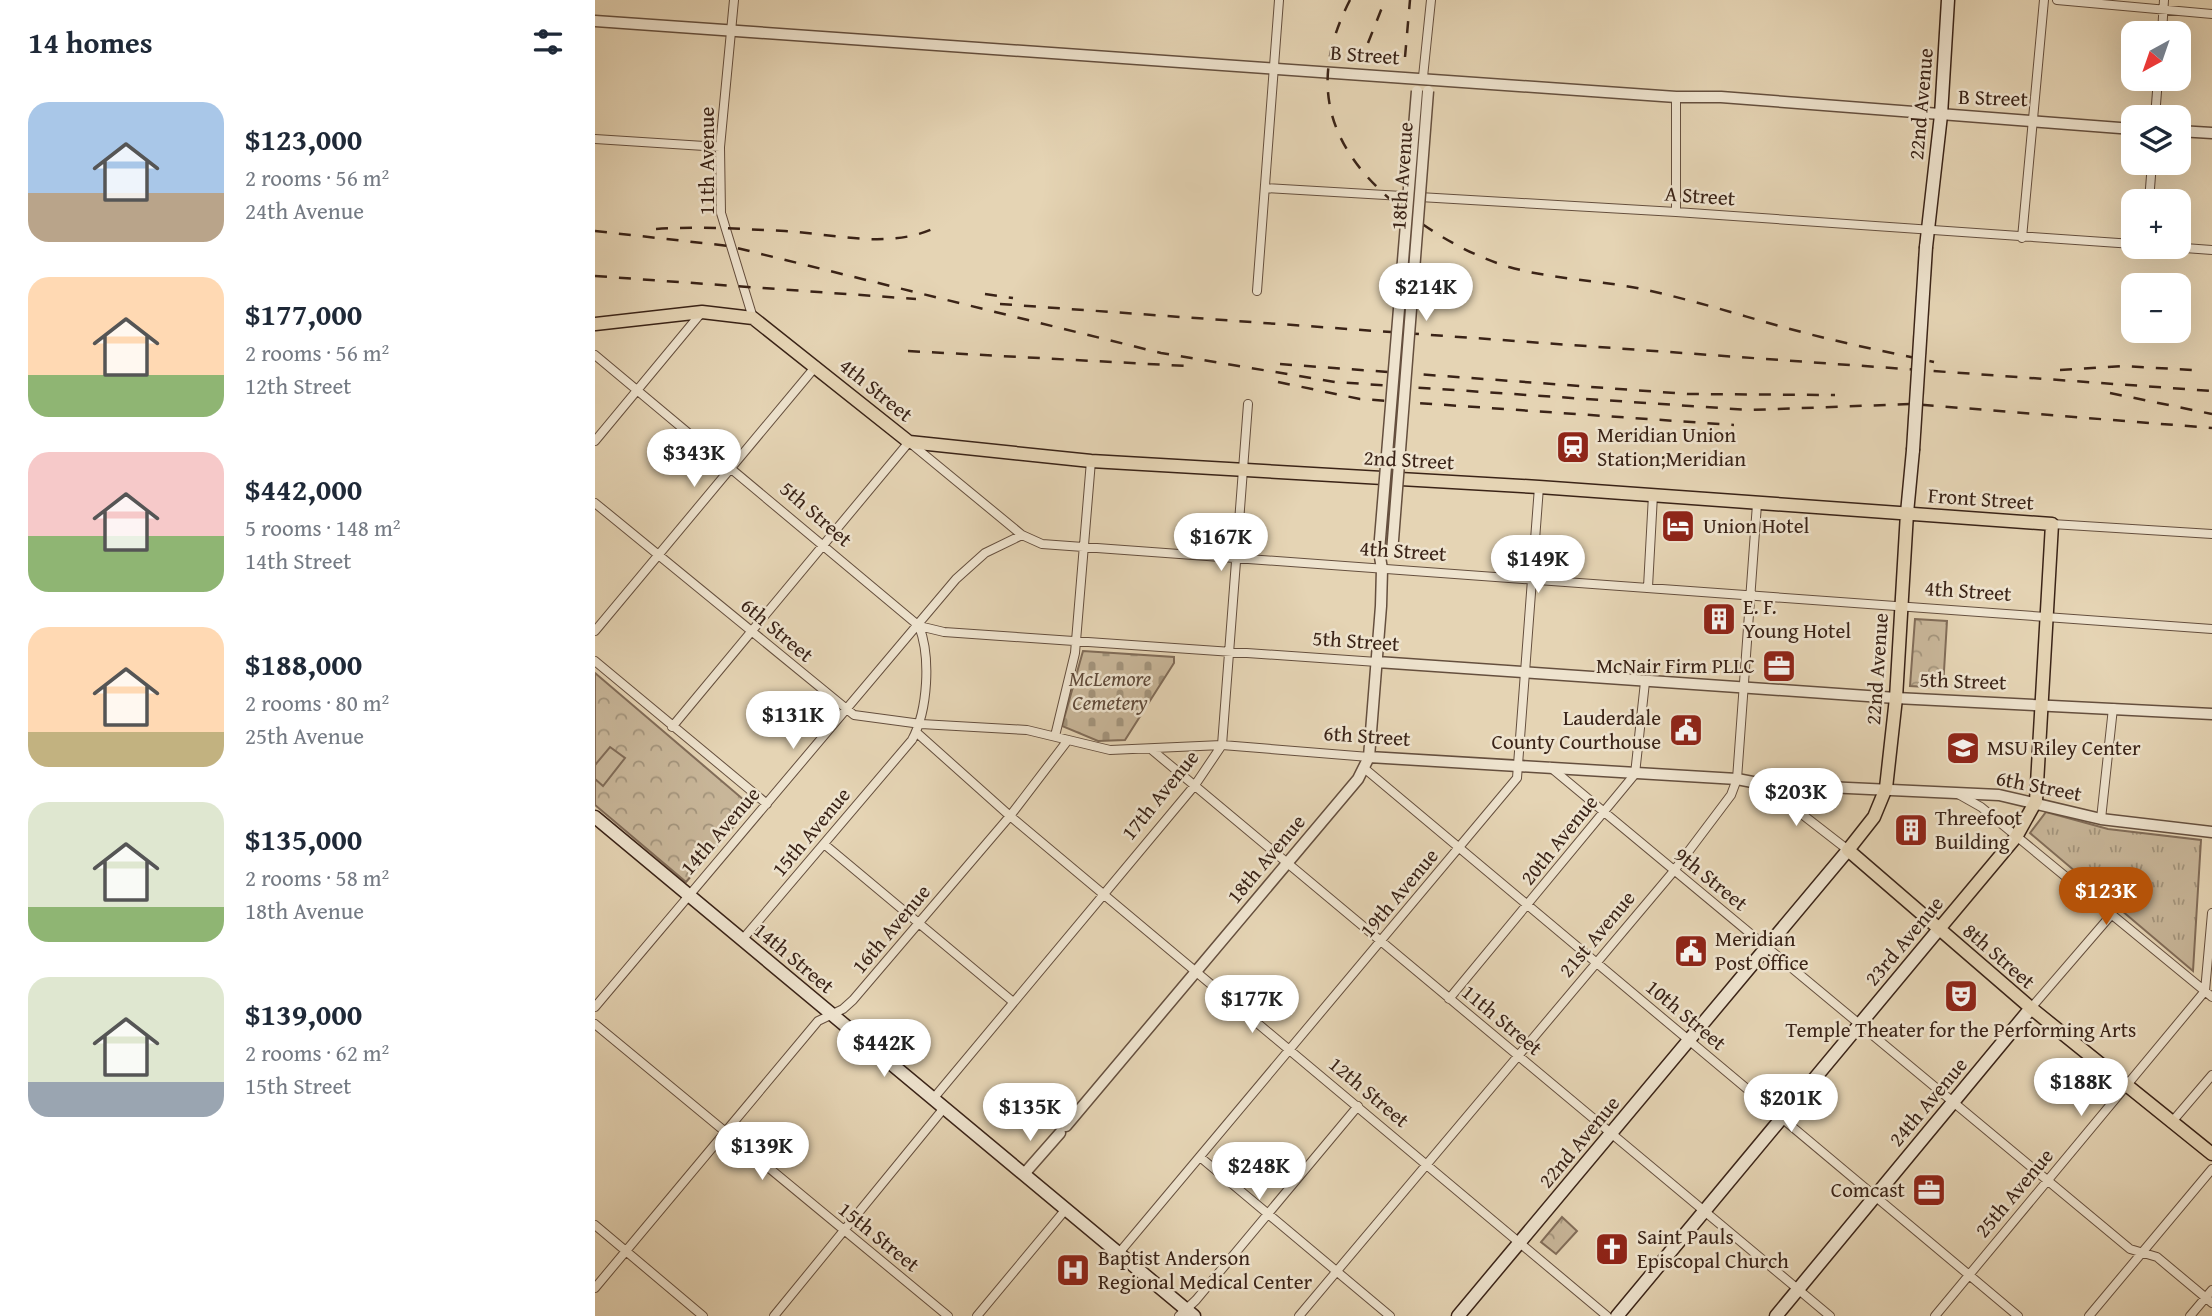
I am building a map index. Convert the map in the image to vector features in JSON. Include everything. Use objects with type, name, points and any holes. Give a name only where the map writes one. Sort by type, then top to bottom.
[{"type":"main road","name":"22nd Avenue","points":[[1458,1316],[1848,850],[1874,817],[1886,788],[1896,698],[1926,247],[1941,115],[1948,0]]},
{"type":"main road","points":[[595,324],[702,312],[753,318]]},
{"type":"main road","name":"4th Street","points":[[753,318],[909,442]]},
{"type":"main road","name":"2nd Street","points":[[909,442],[1091,461],[1539,487],[1907,513]]},
{"type":"main road","name":"Front Street","points":[[1907,513],[2052,524]]},
{"type":"main road","name":"23rd Avenue","points":[[1617,1316],[2016,837],[2036,802],[2052,524]]},
{"type":"main road","name":"14th Street","points":[[596,819],[1119,1253],[1186,1314]]},
{"type":"main road","name":"8th Street","points":[[1848,850],[2125,1087],[2212,1154]]},
{"type":"main road","name":"24th Avenue","points":[[1776,1316],[2031,1008]]},
{"type":"street","name":"11th Avenue","points":[[734,0],[720,148],[721,214],[753,318]]},
{"type":"street","points":[[1257,291],[1279,0]]},
{"type":"street","name":"18th Avenue","points":[[1382,569],[1392,553],[1422,91],[1431,0]]},
{"type":"street","points":[[2022,238],[2044,0]]},
{"type":"street","points":[[2057,0],[2163,12],[2212,14]]},
{"type":"street","points":[[2163,21],[2164,0]]},
{"type":"street","name":"B Street","points":[[595,21],[1423,77],[1676,97],[1721,97],[2121,128]]},
{"type":"street","name":"18th Avenue","points":[[1024,1174],[1358,779],[1367,762],[1377,662],[1382,569],[1379,551],[1422,91]]},
{"type":"street","points":[[1676,97],[1676,212]]},
{"type":"street","points":[[2191,132],[2212,133]]},
{"type":"street","points":[[595,139],[720,148]]},
{"type":"street","name":"A Street","points":[[1265,188],[1676,212],[2121,243]]},
{"type":"street","points":[[2191,248],[2212,250]]},
{"type":"street","points":[[595,441],[702,312]]},
{"type":"street","name":"5th Street","points":[[595,355],[919,626],[944,632],[1645,682],[2212,714]]},
{"type":"street","points":[[595,631],[816,366]]},
{"type":"street","name":"17th Avenue","points":[[933,1099],[1103,891],[1195,785],[1222,745],[1248,404]]},
{"type":"street","points":[[672,726],[752,634],[909,442]]},
{"type":"street","name":"4th Street","points":[[909,442],[1022,536],[1033,542],[2212,629]]},
{"type":"street","points":[[1055,736],[1075,653],[1091,461]]},
{"type":"street","name":"19th Avenue","points":[[1119,1253],[1517,778],[1539,487]]},
{"type":"street","points":[[1649,587],[1653,495]]},
{"type":"street","name":"6th Street","points":[[595,503],[846,712],[862,718],[919,728],[1018,729],[1096,748],[1152,750],[1222,745],[1367,762],[1520,765],[1737,779],[1763,784],[1999,795],[2101,819],[2212,832]]},
{"type":"street","name":"21st Avenue","points":[[1299,1316],[1673,872],[1731,795],[1737,779],[1757,504]]},
{"type":"street","points":[[2052,524],[2212,534]]},
{"type":"street","name":"14th Avenue","points":[[595,1007],[687,895],[970,564],[985,553],[1022,536]]},
{"type":"street","points":[[919,626],[925,648],[919,728]]},
{"type":"street","points":[[595,661],[767,804]]},
{"type":"street","points":[[1635,774],[1645,682]]},
{"type":"street","points":[[2101,819],[2113,708]]},
{"type":"street","name":"12th Street","points":[[919,728],[1010,816],[1103,891],[1607,1316]]},
{"type":"street","name":"15th Avenue","points":[[742,940],[919,728]]},
{"type":"street","name":"16th Avenue","points":[[595,1288],[817,1021],[853,1000],[1010,816],[1068,740]]},
{"type":"street","name":"11th Street","points":[[1152,750],[1830,1316]]},
{"type":"street","name":"10th Street","points":[[1367,762],[1459,848],[2018,1316]]},
{"type":"street","name":"9th Street","points":[[1550,767],[1673,872],[1767,946],[2130,1249],[2157,1257],[2210,1297]]},
{"type":"street","name":"20th Avenue","points":[[1449,999],[1635,774]]},
{"type":"street","name":"8th Street","points":[[1763,784],[1848,850]]},
{"type":"street","points":[[1956,793],[1981,807],[2208,994]]},
{"type":"street","points":[[824,844],[1012,1001]]},
{"type":"street","points":[[2208,994],[2212,913]]},
{"type":"street","name":"24th Avenue","points":[[2031,1008],[2112,914]]},
{"type":"street","name":"25th Avenue","points":[[1935,1316],[2125,1087],[2208,994]]},
{"type":"street","name":"15th Street","points":[[595,1024],[949,1316]]},
{"type":"street","points":[[2171,1123],[2212,1074]]},
{"type":"street","points":[[1186,1314],[1358,1106]]},
{"type":"street","points":[[775,1316],[944,1108]]},
{"type":"street","points":[[1200,1157],[1390,1316]]},
{"type":"street","points":[[2089,1316],[2212,1169]]},
{"type":"street","points":[[977,1316],[1066,1209]]},
{"type":"street","points":[[595,1226],[703,1316]]},
{"type":"street","points":[[2190,1316],[2210,1297]]},
{"type":"green space","points":[[1915,619],[1947,621],[1943,688],[1910,686]]},
{"type":"green space","name":"McLemore Cemetery","points":[[1083,651],[1174,657],[1174,663],[1125,740],[1098,741],[1062,726]]},
{"type":"green space","points":[[595,673],[751,806],[686,882],[595,805]]},
{"type":"green space","points":[[610,747],[625,758],[603,786],[595,779],[595,765]]},
{"type":"green space","points":[[2046,812],[2108,829],[2201,840],[2193,971],[2030,833]]},
{"type":"green space","points":[[1562,1217],[1577,1231],[1556,1254],[1541,1242]]},
{"type":"railway","points":[[1350,0],[1336,33],[1329,64],[1328,93],[1334,120],[1345,146],[1362,171],[1384,194],[1434,232],[1470,252],[1509,267],[1651,291],[1781,327],[1934,362]]},
{"type":"railway","points":[[1368,43],[1385,0]]},
{"type":"railway","points":[[1405,57],[1410,0]]},
{"type":"railway","points":[[656,229],[753,229],[881,239],[919,234],[937,227]]},
{"type":"railway","points":[[595,231],[729,246],[1161,353],[1335,382],[1750,410],[1912,404],[2212,428]]},
{"type":"railway","points":[[595,276],[916,299]]},
{"type":"railway","points":[[985,294],[1013,298]]},
{"type":"railway","points":[[1000,304],[2212,391]]},
{"type":"railway","points":[[908,351],[1187,366]]},
{"type":"railway","points":[[1280,364],[1688,394],[1835,395]]},
{"type":"railway","points":[[2060,370],[2122,366],[2192,370]]},
{"type":"railway","points":[[1278,382],[1360,399],[1734,425]]},
{"type":"railway","points":[[2110,393],[2212,414]]},
{"type":"place","name":"Meridian Union Station;Meridian","points":[[1573,447]]},
{"type":"place","name":"Union Hotel","points":[[1678,526]]},
{"type":"place","name":"E. F. Young Hotel","points":[[1719,619]]},
{"type":"place","name":"McNair Firm PLLC","points":[[1779,666]]},
{"type":"place","name":"Lauderdale County Courthouse","points":[[1686,730]]},
{"type":"place","name":"MSU Riley Center","points":[[1963,748]]},
{"type":"place","name":"Threefoot Building","points":[[1911,830]]},
{"type":"place","name":"Meridian Post Office","points":[[1691,951]]},
{"type":"place","name":"Temple Theater for the Performing Arts","points":[[1961,996]]},
{"type":"place","name":"Comcast","points":[[1929,1190]]},
{"type":"place","name":"Saint Pauls Episcopal Church","points":[[1612,1249]]},
{"type":"place","name":"Baptist Anderson Regional Medical Center","points":[[1073,1270]]}]
